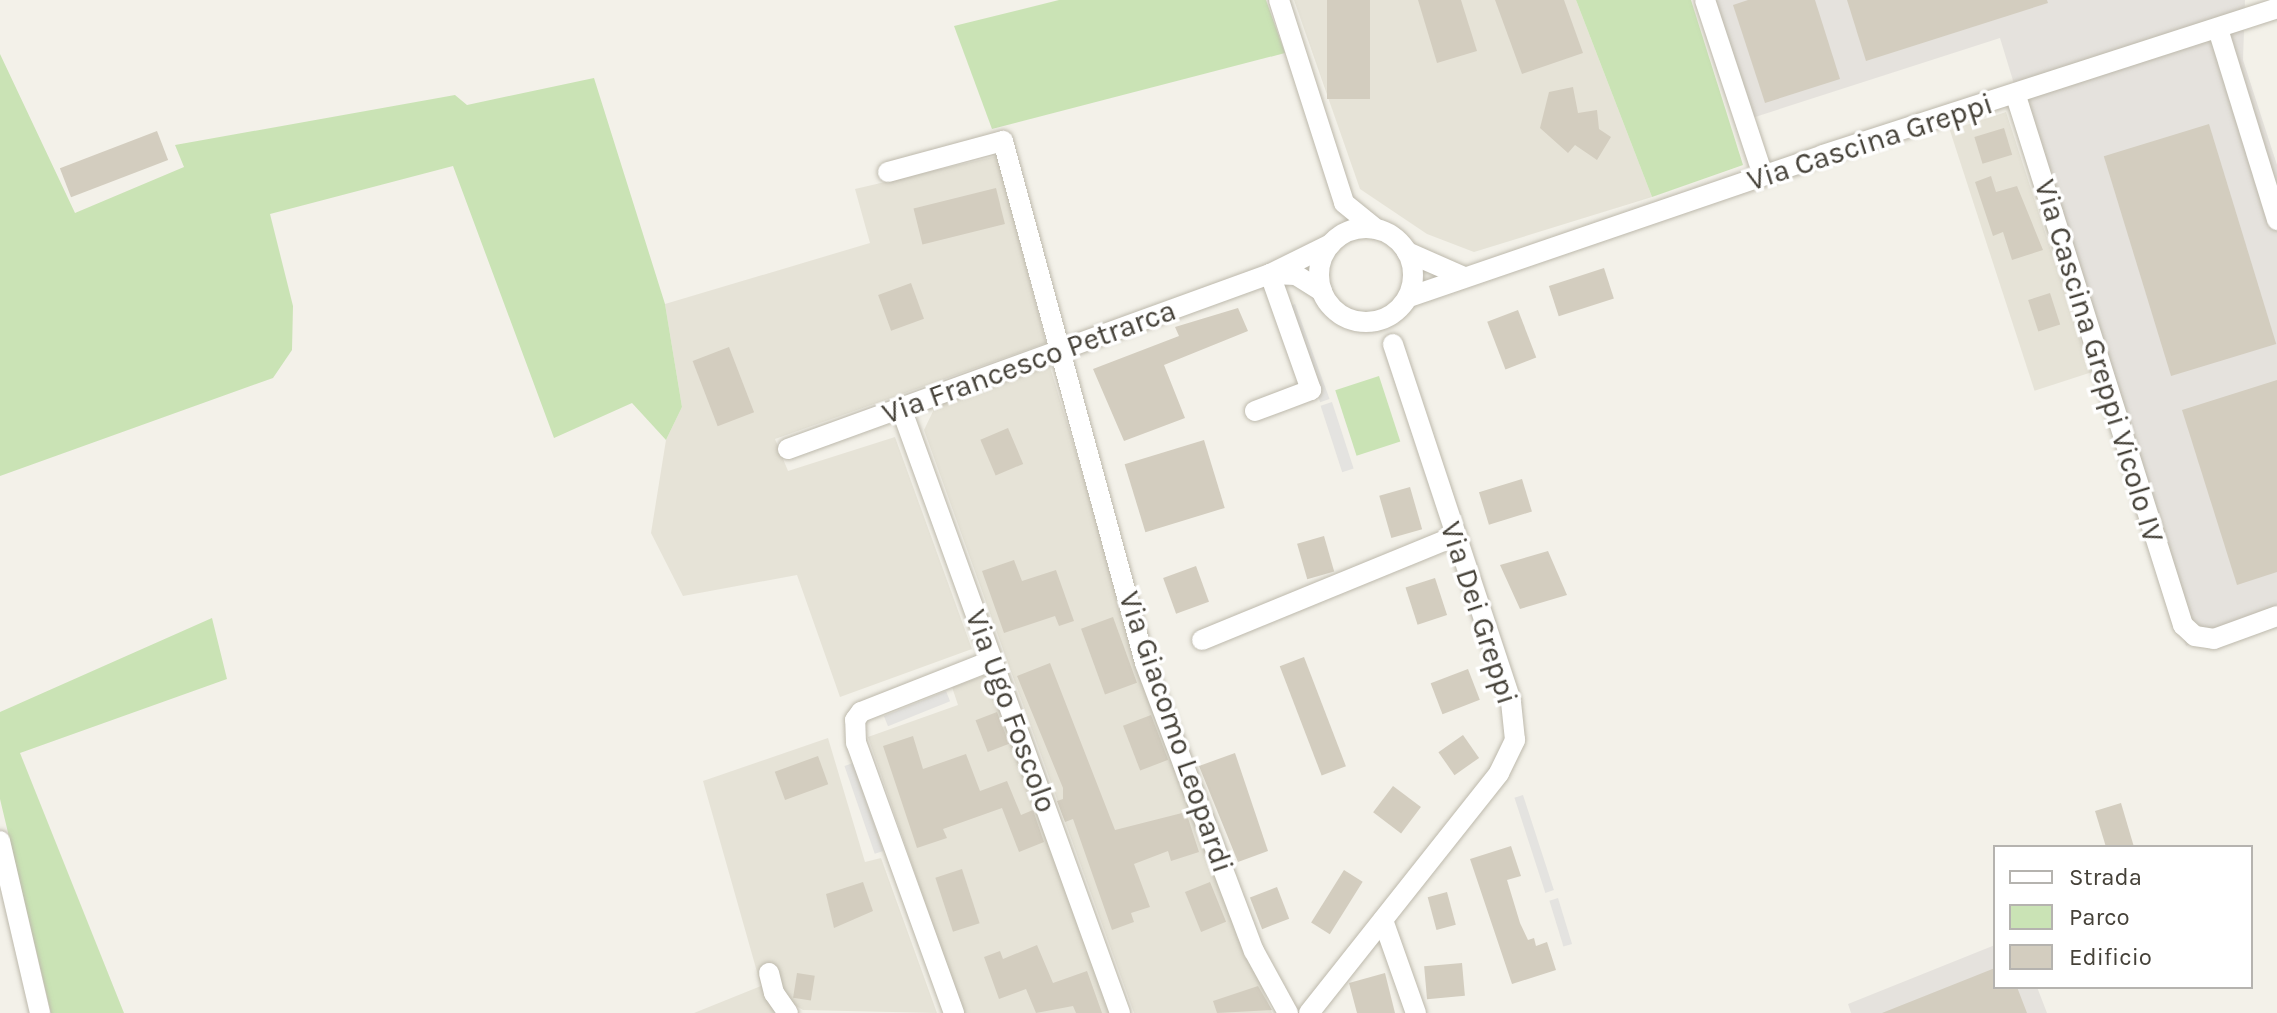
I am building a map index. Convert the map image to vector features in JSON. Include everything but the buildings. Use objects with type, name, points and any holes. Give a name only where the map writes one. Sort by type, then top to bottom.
[{"type":"street","points":[[1279,0],[1344,203],[1407,252],[1464,277]]},
{"type":"street","points":[[1705,0],[1763,175]]},
{"type":"street","name":"Via Cascina Greppi","points":[[1404,303],[1464,277],[1486,274],[1763,175],[2218,29],[2250,8],[2277,8]]},
{"type":"street","points":[[2218,29],[2277,220]]},
{"type":"street","name":"Via Cascina Greppi Vicolo IV","points":[[2016,96],[2183,625],[2195,636],[2214,639],[2277,616]]},
{"type":"street","name":"Via Giacomo Leopardi","points":[[888,172],[1003,141],[1145,663],[1254,951],[1288,1013]]},
{"type":"street","points":[[1322,291],[1320,267],[1333,242],[1344,203]]},
{"type":"street","points":[[1333,242],[1358,229],[1376,229]]},
{"type":"street","name":"Via Francesco Petrarca","points":[[788,449],[1270,274],[1333,242]]},
{"type":"street","points":[[1255,411],[1311,390],[1270,274],[1296,275],[1322,291],[1336,311],[1361,322],[1393,344],[1413,267],[1407,252]]},
{"type":"street","points":[[1361,322],[1404,303]]},
{"type":"street","name":"Via Dei Greppi","points":[[1309,1013],[1499,773],[1515,740],[1511,701],[1393,344]]},
{"type":"street","name":"Via Ugo Foscolo","points":[[901,408],[1120,1013]]},
{"type":"street","points":[[1202,640],[1455,536]]},
{"type":"street","points":[[954,1013],[856,743],[855,720],[861,712],[993,660]]},
{"type":"street","points":[[2,846],[40,1013]]},
{"type":"street","points":[[1383,920],[1416,1013]]},
{"type":"street","points":[[769,973],[774,993],[788,1013]]},
{"type":"shaded area","points":[[1294,0],[1576,0],[1652,197],[1474,252],[1427,234],[1360,189]]},
{"type":"shaded area","points":[[1713,0],[2245,0],[2243,60],[2277,165],[2277,612],[2186,646],[2000,38],[1752,118]]},
{"type":"shaded area","points":[[2006,112],[2091,373],[2035,391],[1950,130]]},
{"type":"shaded area","points":[[997,156],[1046,343],[775,439],[788,471],[895,437],[972,649],[840,697],[797,575],[683,596],[651,533],[666,440],[682,407],[665,304],[870,243],[855,189]]},
{"type":"shaded area","points":[[1295,304],[1330,399],[1320,402],[1286,307]]},
{"type":"shaded area","points":[[1050,367],[1140,664],[1272,1013],[1134,1013],[924,430],[937,403]]},
{"type":"shaded area","points":[[1332,402],[1354,469],[1342,472],[1321,406]]},
{"type":"shaded area","points":[[992,673],[1110,1013],[963,1013],[868,737],[958,705],[952,687]]},
{"type":"shaded area","points":[[946,691],[950,701],[888,726],[884,716]]},
{"type":"shaded area","points":[[828,738],[865,862],[881,858],[937,1013],[803,1010],[763,987],[779,1013],[694,1013],[761,986],[703,781]]},
{"type":"shaded area","points":[[853,763],[883,851],[875,854],[844,766]]},
{"type":"shaded area","points":[[1523,795],[1554,890],[1545,893],[1514,798]]},
{"type":"shaded area","points":[[1558,898],[1572,944],[1563,947],[1549,901]]},
{"type":"shaded area","points":[[1993,946],[1993,989],[2038,989],[2047,1013],[1851,1013],[1848,1004]]},
{"type":"green space","points":[[1059,0],[1266,0],[1285,53],[992,129],[954,26]]},
{"type":"green space","points":[[1576,0],[1691,0],[1743,165],[1652,197]]},
{"type":"green space","points":[[0,54],[75,213],[184,167],[175,145],[455,95],[467,105],[594,78],[665,304],[682,407],[666,440],[632,403],[554,438],[453,166],[270,214],[293,306],[292,350],[273,378],[0,476]]},
{"type":"green space","points":[[1379,376],[1400,442],[1357,456],[1335,390]]},
{"type":"green space","points":[[212,618],[227,679],[20,753],[124,1013],[51,1013],[0,799],[0,712]]}]
